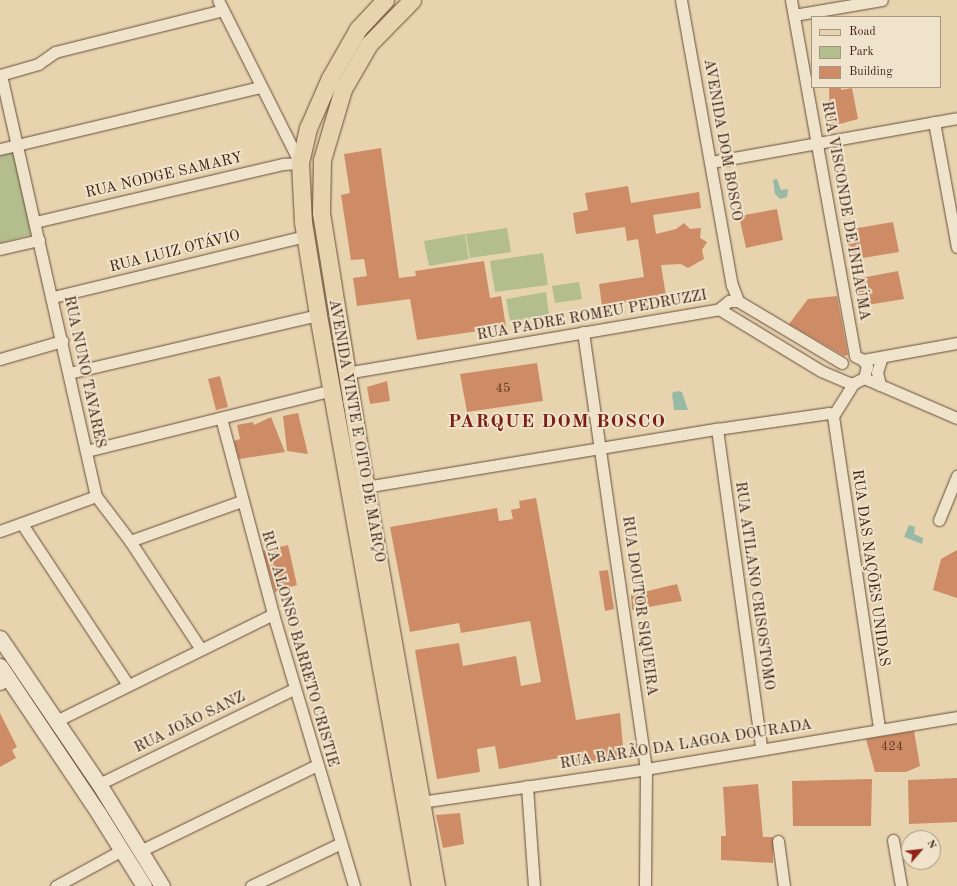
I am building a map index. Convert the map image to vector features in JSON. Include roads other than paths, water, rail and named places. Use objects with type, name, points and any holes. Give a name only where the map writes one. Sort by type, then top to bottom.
[{"type":"main road","name":"AVENIDA VINTE E OITO DE MARÇO","points":[[385,0],[358,29],[330,78],[308,128],[300,163],[305,236],[318,315],[420,886]]},
{"type":"main road","name":"AVENIDA VINTE E OITO DE MARÇO","points":[[412,0],[369,44],[354,68],[335,112],[322,160],[321,213],[364,479],[436,886]]},
{"type":"main road","points":[[315,296],[322,306],[334,370],[341,374],[346,373]]},
{"type":"main road","points":[[332,390],[341,388],[345,394],[358,467],[364,479]]},
{"type":"main road","points":[[0,638],[99,784],[162,886]]},
{"type":"main road","points":[[0,649],[30,682]]},
{"type":"main road","points":[[0,666],[4,682],[100,814],[144,886]]},
{"type":"main road","points":[[392,728],[401,748],[410,794],[414,801],[421,802]]},
{"type":"main road","points":[[100,814],[108,809],[111,811],[140,851]]},
{"type":"street","name":"AVENIDA DOM BOSCO","points":[[681,0],[711,162],[734,301]]},
{"type":"street","name":"RUA VISCONDE DE INHAÚMA","points":[[791,0],[859,358],[867,366],[851,381]]},
{"type":"street","points":[[794,15],[882,0]]},
{"type":"street","points":[[0,75],[38,64],[55,52],[221,5],[300,163]]},
{"type":"street","name":"RUA NUNO TAVARES","points":[[0,75],[53,297],[96,496],[130,541],[200,648]]},
{"type":"street","points":[[0,149],[261,87]]},
{"type":"street","points":[[711,162],[957,118]]},
{"type":"street","points":[[934,122],[957,247]]},
{"type":"street","name":"RUA NODGE SAMARY","points":[[35,222],[283,164],[300,163]]},
{"type":"street","name":"RUA LUIZ OTÁVIO","points":[[53,297],[305,236]]},
{"type":"street","points":[[0,249],[39,240]]},
{"type":"street","points":[[719,309],[734,301],[842,363]]},
{"type":"street","name":"RUA PADRE ROMEU PEDRUZZI","points":[[346,373],[719,309],[821,371],[851,381],[880,385],[957,418]]},
{"type":"street","points":[[69,373],[318,315]]},
{"type":"street","name":"RUA DOUTOR SIQUEIRA","points":[[583,332],[602,449],[646,769],[644,886]]},
{"type":"street","points":[[0,360],[62,341]]},
{"type":"street","points":[[364,479],[602,449],[717,429],[831,414],[839,398],[851,381],[840,368],[842,363],[848,358],[882,357],[957,343]]},
{"type":"street","points":[[880,385],[878,372],[882,357]]},
{"type":"street","points":[[86,451],[332,390]]},
{"type":"street","name":"RUA DAS NAÇÕES UNIDAS","points":[[831,414],[879,729]]},
{"type":"street","name":"RUA ALONSO BARRETO CRISTIE","points":[[221,418],[272,614],[354,886]]},
{"type":"street","name":"RUA ATILANO CRISOSTOMO","points":[[717,429],[761,748]]},
{"type":"street","points":[[939,520],[957,476]]},
{"type":"street","points":[[0,531],[96,496]]},
{"type":"street","points":[[130,541],[242,501]]},
{"type":"street","points":[[22,524],[128,685]]},
{"type":"street","points":[[56,721],[200,648],[272,614]]},
{"type":"street","name":"RUA JOÃO SANZ","points":[[99,784],[294,689]]},
{"type":"street","name":"RUA BARÃO DA LAGOA DOURADA","points":[[421,802],[646,769],[761,748],[957,718]]},
{"type":"street","points":[[140,851],[317,765]]},
{"type":"street","points":[[527,786],[534,886]]},
{"type":"street","points":[[893,840],[901,886]]},
{"type":"street","points":[[778,841],[784,886]]},
{"type":"street","points":[[252,886],[341,843]]},
{"type":"street","points":[[56,886],[122,850]]},
{"type":"district","name":"PARQUE DOM BOSCO","points":[[557,423]]}]
